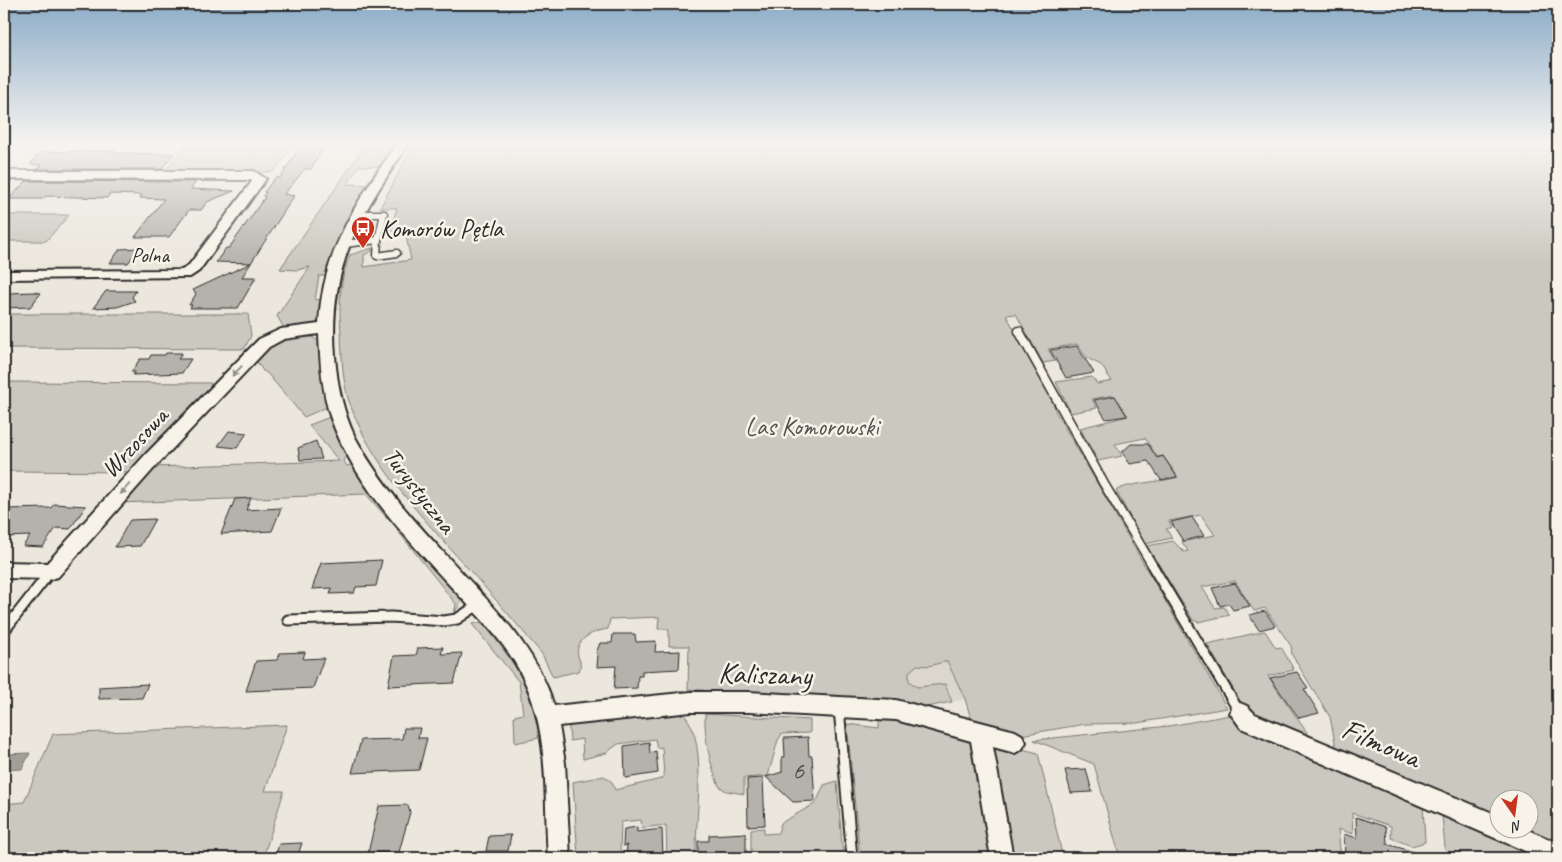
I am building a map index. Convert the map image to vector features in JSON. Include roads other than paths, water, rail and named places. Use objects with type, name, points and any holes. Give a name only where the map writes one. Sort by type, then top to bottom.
[{"type":"street","name":"Polna","points":[[4,275],[185,274],[194,268],[256,184]]},
{"type":"street","name":"Turystyczna","points":[[375,184],[358,214],[331,279],[328,328],[332,388],[338,417],[380,490],[523,657],[538,689],[546,716],[554,772],[559,858]]},
{"type":"street","name":"Wrzosowa","points":[[51,571],[150,460],[259,347],[272,337],[328,328]]},
{"type":"street","points":[[4,570],[51,571]]},
{"type":"street","name":"Kaliszany","points":[[546,716],[691,702],[749,702],[896,710],[1015,742]]},
{"type":"street","name":"Filmowa","points":[[1240,713],[1248,721],[1490,824]]},
{"type":"street","points":[[980,732],[1002,858]]},
{"type":"street","name":"Filmowa","points":[[1526,840],[1558,854]]},
{"type":"lane","points":[[358,214],[384,214],[378,240],[377,256],[397,253]]},
{"type":"lane","points":[[344,244],[378,240]]},
{"type":"lane","points":[[1019,331],[1104,484],[1240,713]]},
{"type":"lane","name":"Wrzosowa","points":[[4,632],[51,571]]},
{"type":"lane","points":[[288,620],[399,617],[444,621],[457,619],[478,605]]},
{"type":"lane","points":[[838,707],[852,858]]},
{"type":"place","name":"Komorów Pętla","points":[[363,249]]},
{"type":"park label","name":"Las Komorowski","points":[[812,426]]}]
